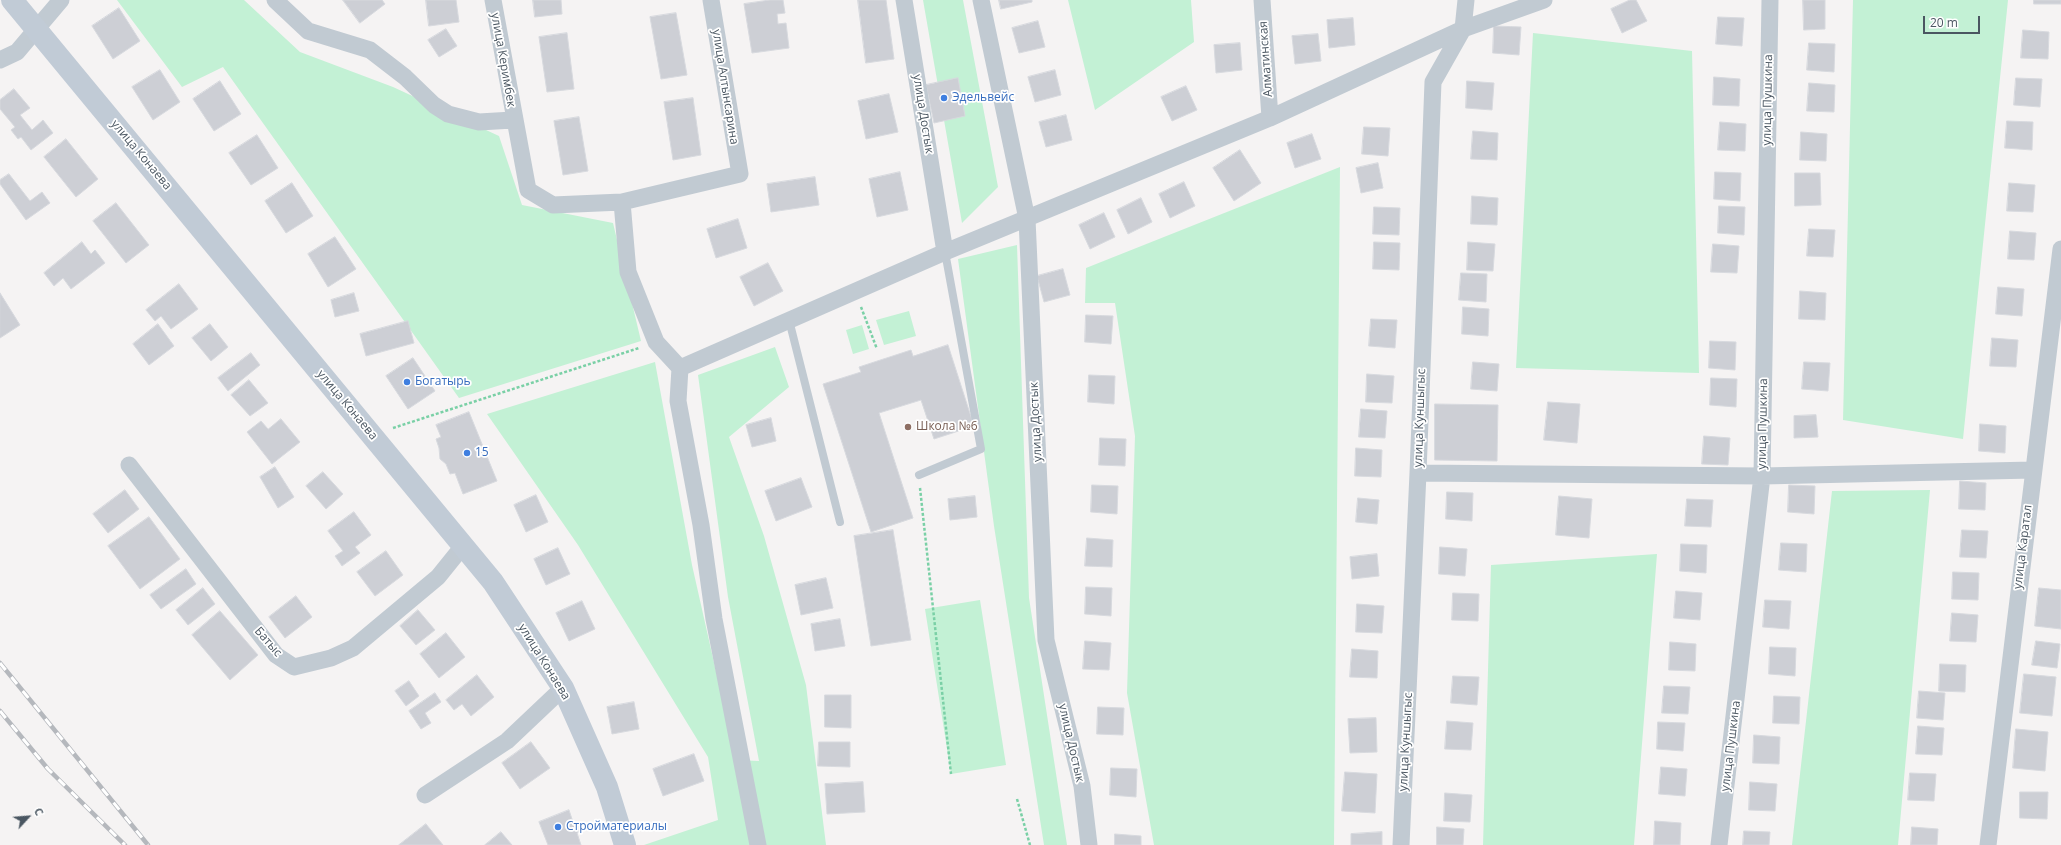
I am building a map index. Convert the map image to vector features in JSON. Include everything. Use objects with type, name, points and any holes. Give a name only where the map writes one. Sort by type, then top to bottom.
[{"type":"main road","name":"улица Конаева","points":[[12,0],[493,582],[563,688],[607,787],[625,845]]},
{"type":"street","points":[[0,60],[17,52],[35,28],[61,0]]},
{"type":"street","points":[[275,0],[308,31],[370,50],[405,77],[434,105],[448,114],[479,122],[513,120]]},
{"type":"street","name":"улица Керимбек","points":[[493,0],[513,120],[528,190],[553,205],[622,202],[740,174]]},
{"type":"street","name":"улица Алтынсарина","points":[[711,0],[740,174]]},
{"type":"street","name":"улица Достык","points":[[904,0],[945,252]]},
{"type":"street","name":"улица Достык","points":[[981,0],[1027,218],[1046,640],[1082,786],[1089,845]]},
{"type":"street","name":"Алматинская","points":[[1262,0],[1270,118]]},
{"type":"street","name":"улица Куншыгыс","points":[[1401,845],[1418,473],[1433,82],[1463,29],[1466,0]]},
{"type":"street","points":[[680,368],[945,252],[1270,118],[1463,29],[1544,0]]},
{"type":"street","name":"улица Пушкина","points":[[1719,845],[1762,476],[1770,0]]},
{"type":"street","points":[[622,202],[628,272],[656,342],[680,368],[678,401],[701,525],[714,619],[724,677],[758,845]]},
{"type":"street","name":"улица Каратал","points":[[1988,845],[2061,248]]},
{"type":"street","name":"Батыс","points":[[129,465],[276,655],[294,667],[330,658],[353,648],[438,577],[463,546]]},
{"type":"street","points":[[1418,473],[1762,476],[2033,470]]},
{"type":"street","points":[[424,795],[507,741],[563,688]]},
{"type":"lane","points":[[919,475],[981,449],[945,252]]},
{"type":"lane","points":[[788,320],[840,522]]},
{"type":"path","points":[[855,292],[877,349]]},
{"type":"path","points":[[372,435],[656,342]]},
{"type":"path","points":[[919,475],[951,774]]},
{"type":"path","points":[[1017,799],[1030,845]]},
{"type":"green space","points":[[117,0],[244,0],[300,52],[393,87],[499,136],[522,205],[613,223],[641,341],[459,398],[223,67],[182,87]]},
{"type":"green space","points":[[923,0],[963,0],[998,187],[962,223]]},
{"type":"green space","points":[[1068,0],[1191,0],[1194,42],[1095,110]]},
{"type":"green space","points":[[1853,0],[2008,0],[1963,439],[1843,420]]},
{"type":"green space","points":[[1533,33],[1692,51],[1699,373],[1516,368]]},
{"type":"green space","points":[[1340,167],[1334,845],[1154,845],[1127,693],[1135,436],[1115,303],[1085,303],[1086,268]]},
{"type":"green space","points":[[1017,245],[1029,598],[1067,845],[1044,845],[994,526],[958,259]]},
{"type":"green space","points":[[909,311],[916,336],[884,345],[876,320]]},
{"type":"green space","points":[[862,325],[869,349],[853,354],[846,330]]},
{"type":"green space","points":[[775,347],[789,387],[729,437],[764,536],[806,685],[826,845],[644,845],[718,820],[708,757],[578,545],[487,414],[655,362],[692,565],[736,760],[759,761],[728,597],[698,375]]},
{"type":"green space","points":[[1930,490],[1898,845],[1792,845],[1832,491]]},
{"type":"green space","points":[[1657,554],[1634,845],[1483,845],[1491,565]]},
{"type":"green space","points":[[980,600],[1006,765],[951,774],[925,609]]},
{"type":"building","points":[[343,0],[382,0],[385,4],[360,23]]},
{"type":"building","points":[[426,0],[456,0],[459,22],[429,26]]},
{"type":"building","points":[[533,0],[561,0],[562,14],[535,17]]},
{"type":"building","points":[[770,0],[783,0],[785,13],[777,14],[778,24],[786,23],[789,48],[752,53],[744,4]]},
{"type":"building","points":[[858,0],[886,0],[894,59],[866,63]]},
{"type":"building","points":[[999,0],[1032,0],[1032,2],[1001,9]]},
{"type":"building","points":[[1630,0],[1636,0],[1647,21],[1622,33],[1611,9]]},
{"type":"building","points":[[1803,0],[1825,0],[1825,29],[1804,30]]},
{"type":"building","points":[[2034,0],[2061,0],[2061,4],[2034,4]]},
{"type":"building","points":[[119,8],[140,41],[113,59],[92,26]]},
{"type":"building","points":[[676,13],[687,75],[661,79],[650,17]]},
{"type":"building","points":[[1718,17],[1744,18],[1742,46],[1716,44]]},
{"type":"building","points":[[1353,18],[1355,45],[1329,48],[1327,20]]},
{"type":"building","points":[[1038,21],[1045,47],[1019,53],[1012,28]]},
{"type":"building","points":[[1494,26],[1521,27],[1519,55],[1493,53]]},
{"type":"building","points":[[446,29],[457,46],[439,57],[428,40]]},
{"type":"building","points":[[2023,30],[2049,32],[2048,59],[2021,58]]},
{"type":"building","points":[[567,33],[574,89],[547,92],[539,37]]},
{"type":"building","points":[[1318,34],[1321,61],[1295,64],[1292,36]]},
{"type":"building","points":[[1240,43],[1242,70],[1216,73],[1214,45]]},
{"type":"building","points":[[1809,43],[1835,44],[1834,72],[1807,70]]},
{"type":"building","points":[[160,70],[180,102],[153,120],[132,87]]},
{"type":"building","points":[[1055,70],[1061,95],[1035,102],[1028,77]]},
{"type":"building","points":[[1714,77],[1740,79],[1739,106],[1713,105]]},
{"type":"building","points":[[958,78],[965,116],[934,123],[926,85]]},
{"type":"building","points":[[2016,78],[2042,79],[2040,107],[2014,105]]},
{"type":"building","points":[[220,81],[241,114],[214,131],[193,99]]},
{"type":"building","points":[[1467,81],[1494,83],[1492,110],[1466,108]]},
{"type":"building","points":[[1809,83],[1835,85],[1834,112],[1807,111]]},
{"type":"building","points":[[1186,86],[1197,110],[1172,121],[1161,97]]},
{"type":"building","points":[[14,89],[30,108],[20,115],[32,130],[43,120],[53,133],[31,150],[21,137],[18,139],[11,130],[15,127],[0,109],[0,100]]},
{"type":"building","points":[[889,94],[898,132],[866,139],[858,101]]},
{"type":"building","points":[[693,98],[701,155],[673,160],[664,102]]},
{"type":"building","points":[[1066,115],[1072,140],[1046,147],[1039,122]]},
{"type":"building","points":[[579,117],[588,171],[563,175],[554,121]]},
{"type":"building","points":[[2007,121],[2033,122],[2032,150],[2005,148]]},
{"type":"building","points":[[1720,122],[1746,124],[1745,151],[1718,150]]},
{"type":"building","points":[[1364,127],[1390,128],[1388,156],[1362,154]]},
{"type":"building","points":[[1473,131],[1498,133],[1497,160],[1471,159]]},
{"type":"building","points":[[1801,132],[1827,134],[1826,161],[1800,160]]},
{"type":"building","points":[[1312,134],[1321,159],[1295,168],[1287,143]]},
{"type":"building","points":[[257,135],[278,168],[251,185],[229,153]]},
{"type":"building","points":[[66,139],[98,179],[76,197],[44,157]]},
{"type":"building","points":[[1240,150],[1261,183],[1234,201],[1213,168]]},
{"type":"building","points":[[1378,163],[1383,188],[1361,193],[1356,168]]},
{"type":"building","points":[[900,172],[908,210],[877,217],[869,179]]},
{"type":"building","points":[[1715,172],[1741,173],[1740,201],[1714,199]]},
{"type":"building","points":[[1795,173],[1820,173],[1821,205],[1795,206]]},
{"type":"building","points":[[9,174],[30,201],[42,192],[50,203],[26,220],[0,184],[0,180]]},
{"type":"building","points":[[815,177],[819,205],[771,212],[767,184]]},
{"type":"building","points":[[1184,182],[1195,206],[1170,218],[1159,194]]},
{"type":"building","points":[[292,183],[313,216],[286,233],[265,201]]},
{"type":"building","points":[[2009,183],[2035,185],[2033,212],[2007,211]]},
{"type":"building","points":[[1472,196],[1498,198],[1497,225],[1471,224]]},
{"type":"building","points":[[1141,198],[1152,222],[1128,234],[1117,210]]},
{"type":"building","points":[[116,203],[149,245],[126,263],[93,221]]},
{"type":"building","points":[[1719,206],[1745,207],[1744,235],[1718,233]]},
{"type":"building","points":[[1374,207],[1400,208],[1399,235],[1373,234]]},
{"type":"building","points":[[1104,213],[1115,237],[1090,249],[1079,225]]},
{"type":"building","points":[[738,219],[747,248],[716,258],[707,229]]},
{"type":"building","points":[[1809,229],[1835,230],[1833,257],[1807,256]]},
{"type":"building","points":[[2010,231],[2036,233],[2034,260],[2008,259]]},
{"type":"building","points":[[335,237],[356,269],[328,287],[308,254]]},
{"type":"building","points":[[82,242],[91,254],[95,250],[105,263],[71,289],[63,278],[54,286],[44,273]]},
{"type":"building","points":[[1374,242],[1400,243],[1399,270],[1373,269]]},
{"type":"building","points":[[1468,242],[1495,244],[1493,271],[1467,270]]},
{"type":"building","points":[[1713,244],[1739,246],[1737,273],[1711,272]]},
{"type":"building","points":[[768,263],[783,291],[754,306],[740,277]]},
{"type":"building","points":[[1063,269],[1070,295],[1044,302],[1037,276]]},
{"type":"building","points":[[1461,273],[1487,274],[1486,302],[1459,300]]},
{"type":"building","points":[[179,284],[198,309],[171,329],[161,316],[155,321],[146,310]]},
{"type":"building","points":[[1998,287],[2024,289],[2022,316],[1996,314]]},
{"type":"building","points":[[1800,291],[1826,293],[1825,320],[1799,319]]},
{"type":"building","points":[[0,293],[20,325],[0,338]]},
{"type":"building","points":[[354,293],[359,311],[335,317],[331,300]]},
{"type":"building","points":[[1463,307],[1489,309],[1488,336],[1462,334]]},
{"type":"building","points":[[1086,315],[1113,316],[1111,344],[1085,342]]},
{"type":"building","points":[[1371,319],[1397,320],[1395,348],[1369,346]]},
{"type":"building","points":[[408,321],[414,343],[366,356],[360,334]]},
{"type":"building","points":[[158,324],[174,346],[149,365],[133,344]]},
{"type":"building","points":[[210,324],[228,347],[211,361],[192,338]]},
{"type":"building","points":[[1992,338],[2018,340],[2016,367],[1990,366]]},
{"type":"building","points":[[1710,341],[1736,342],[1735,370],[1709,368]]},
{"type":"building","name":"Школа №6","points":[[948,345],[974,426],[934,439],[921,400],[879,413],[913,518],[871,532],[823,384],[861,372],[859,367],[911,350],[913,356]]},
{"type":"building","points":[[251,353],[260,365],[228,391],[218,378]]},
{"type":"building","points":[[413,358],[435,391],[408,409],[386,376]]},
{"type":"building","points":[[1473,362],[1499,364],[1497,391],[1471,389]]},
{"type":"building","points":[[1804,362],[1830,363],[1828,391],[1802,389]]},
{"type":"building","points":[[1367,374],[1394,376],[1392,403],[1366,402]]},
{"type":"building","points":[[1089,375],[1115,376],[1114,404],[1088,402]]},
{"type":"building","points":[[1711,378],[1737,379],[1736,407],[1710,405]]},
{"type":"building","points":[[249,380],[268,403],[250,416],[231,395]]},
{"type":"building","points":[[1548,402],[1580,404],[1577,443],[1544,440]]},
{"type":"building","points":[[1435,404],[1498,405],[1497,461],[1435,460]]},
{"type":"building","points":[[1361,409],[1387,411],[1385,438],[1359,437]]},
{"type":"building","points":[[469,412],[497,481],[463,494],[455,473],[450,474],[446,464],[440,459],[436,439],[441,437],[436,425]]},
{"type":"building","points":[[1816,415],[1818,437],[1794,438],[1794,416]]},
{"type":"building","points":[[771,418],[776,441],[752,447],[746,425]]},
{"type":"building","points":[[281,419],[300,442],[272,464],[247,432],[261,421],[268,429]]},
{"type":"building","points":[[1980,424],[2006,426],[2005,453],[1979,451]]},
{"type":"building","points":[[1704,436],[1730,438],[1728,465],[1702,464]]},
{"type":"building","points":[[1100,438],[1126,439],[1125,466],[1099,465]]},
{"type":"building","points":[[1356,448],[1382,450],[1381,477],[1355,476]]},
{"type":"building","points":[[275,467],[294,497],[278,508],[260,477]]},
{"type":"building","points":[[323,472],[343,494],[326,509],[306,486]]},
{"type":"building","points":[[801,478],[812,507],[776,521],[765,491]]},
{"type":"building","points":[[1960,481],[1986,483],[1985,510],[1959,509]]},
{"type":"building","points":[[1092,485],[1118,486],[1117,514],[1091,512]]},
{"type":"building","points":[[1789,485],[1815,486],[1814,514],[1788,512]]},
{"type":"building","points":[[125,490],[139,509],[108,533],[93,514]]},
{"type":"building","points":[[1447,492],[1473,493],[1472,521],[1446,519]]},
{"type":"building","points":[[536,495],[548,522],[526,532],[514,505]]},
{"type":"building","points":[[975,496],[977,517],[950,520],[948,499]]},
{"type":"building","points":[[1559,496],[1592,499],[1589,538],[1556,535]]},
{"type":"building","points":[[1358,498],[1379,500],[1377,524],[1356,522]]},
{"type":"building","points":[[1687,499],[1713,500],[1711,527],[1685,526]]},
{"type":"building","points":[[354,512],[371,535],[355,547],[360,553],[342,566],[335,556],[343,551],[328,531]]},
{"type":"building","points":[[149,517],[180,559],[140,589],[108,546]]},
{"type":"building","points":[[893,530],[911,640],[871,646],[854,536]]},
{"type":"building","points":[[1962,530],[1988,531],[1986,558],[1960,557]]},
{"type":"building","points":[[1087,538],[1113,540],[1112,567],[1085,566]]},
{"type":"building","points":[[1781,543],[1807,544],[1806,572],[1779,570]]},
{"type":"building","points":[[1681,544],[1707,545],[1706,573],[1680,571]]},
{"type":"building","points":[[1440,547],[1467,549],[1465,576],[1439,574]]},
{"type":"building","points":[[558,548],[570,574],[546,585],[534,559]]},
{"type":"building","points":[[386,551],[403,575],[375,596],[357,572]]},
{"type":"building","points":[[1377,554],[1379,576],[1352,579],[1350,557]]},
{"type":"building","points":[[186,569],[196,584],[161,609],[150,595]]},
{"type":"building","points":[[1953,572],[1979,573],[1978,600],[1952,599]]},
{"type":"building","points":[[826,578],[833,608],[801,615],[795,585]]},
{"type":"building","points":[[1086,587],[1112,588],[1111,616],[1085,614]]},
{"type":"building","points":[[203,588],[215,604],[188,625],[176,610]]},
{"type":"building","points":[[2039,588],[2061,590],[2061,629],[2035,626]]},
{"type":"building","points":[[1676,591],[1702,593],[1700,620],[1674,618]]},
{"type":"building","points":[[1453,593],[1479,594],[1478,621],[1452,620]]},
{"type":"building","points":[[296,596],[312,617],[285,638],[269,617]]},
{"type":"building","points":[[1765,600],[1791,601],[1789,629],[1763,627]]},
{"type":"building","points":[[582,601],[595,629],[569,641],[556,613]]},
{"type":"building","points":[[1357,604],[1384,606],[1382,633],[1356,632]]},
{"type":"building","points":[[418,610],[435,630],[416,645],[400,626]]},
{"type":"building","points":[[220,611],[258,655],[230,680],[192,635]]},
{"type":"building","points":[[1952,613],[1978,615],[1976,642],[1950,641]]},
{"type":"building","points":[[840,619],[845,646],[815,651],[811,624]]},
{"type":"building","points":[[446,633],[465,657],[439,678],[420,654]]},
{"type":"building","points":[[1085,641],[1111,643],[1109,670],[1083,669]]},
{"type":"building","points":[[2036,641],[2060,644],[2057,668],[2032,665]]},
{"type":"building","points":[[1670,642],[1696,644],[1695,671],[1669,670]]},
{"type":"building","points":[[1770,647],[1796,648],[1795,676],[1769,674]]},
{"type":"building","points":[[1352,649],[1378,651],[1377,678],[1350,677]]},
{"type":"building","points":[[1940,664],[1966,665],[1965,692],[1939,691]]},
{"type":"building","points":[[2024,674],[2056,677],[2052,716],[2020,713]]},
{"type":"building","points":[[477,675],[494,697],[471,716],[462,704],[454,710],[446,700]]},
{"type":"building","points":[[1453,676],[1479,677],[1477,705],[1451,703]]},
{"type":"building","points":[[409,681],[419,696],[406,706],[395,691]]},
{"type":"building","points":[[1664,686],[1690,687],[1688,714],[1662,713]]},
{"type":"building","points":[[1919,691],[1945,693],[1943,720],[1917,718]]},
{"type":"building","points":[[435,693],[441,702],[425,713],[431,723],[421,729],[409,711]]},
{"type":"building","points":[[825,695],[851,695],[851,728],[825,727]]},
{"type":"building","points":[[1774,696],[1800,697],[1799,724],[1773,723]]},
{"type":"building","points":[[634,702],[639,729],[612,734],[607,707]]},
{"type":"building","points":[[1098,707],[1124,708],[1123,735],[1097,734]]},
{"type":"building","points":[[1376,718],[1377,752],[1350,753],[1348,719]]},
{"type":"building","points":[[1447,721],[1473,723],[1471,750],[1445,749]]},
{"type":"building","points":[[1658,722],[1685,723],[1683,751],[1657,749]]},
{"type":"building","points":[[1918,726],[1944,728],[1942,755],[1916,754]]},
{"type":"building","points":[[2016,729],[2048,732],[2045,771],[2013,768]]},
{"type":"building","points":[[1754,735],[1780,737],[1779,764],[1753,763]]},
{"type":"building","points":[[531,742],[550,768],[520,789],[502,763]]},
{"type":"building","points":[[819,742],[850,742],[850,767],[818,766]]},
{"type":"building","points":[[694,754],[704,781],[663,796],[653,769]]},
{"type":"building","points":[[1661,767],[1687,769],[1685,796],[1659,794]]},
{"type":"building","points":[[1111,768],[1137,769],[1136,797],[1110,795]]},
{"type":"building","points":[[1345,772],[1377,774],[1375,813],[1342,811]]},
{"type":"building","points":[[1910,773],[1936,774],[1934,801],[1908,800]]},
{"type":"building","points":[[863,782],[865,812],[827,814],[825,784]]},
{"type":"building","points":[[1750,782],[1777,784],[1775,811],[1749,810]]},
{"type":"building","points":[[2020,792],[2048,792],[2047,819],[2020,818]]},
{"type":"building","points":[[1445,793],[1472,795],[1470,822],[1444,821]]},
{"type":"building","name":"Стройматериалы","points":[[569,810],[575,828],[579,826],[581,831],[577,833],[581,845],[548,845],[539,822]]},
{"type":"building","points":[[1655,821],[1681,823],[1680,845],[1654,845]]},
{"type":"building","points":[[426,824],[443,845],[399,845]]},
{"type":"building","points":[[1437,827],[1464,829],[1463,845],[1437,845]]},
{"type":"building","points":[[1912,827],[1938,829],[1937,845],[1911,845]]},
{"type":"building","points":[[1744,831],[1770,832],[1769,845],[1743,845]]},
{"type":"building","points":[[501,832],[512,845],[485,845]]},
{"type":"building","points":[[1382,832],[1382,845],[1351,845],[1351,834]]},
{"type":"building","points":[[1115,834],[1141,836],[1141,845],[1115,845]]},
{"type":"railway","points":[[0,663],[148,845]]},
{"type":"railway","points":[[0,711],[48,769],[125,845]]},
{"type":"place","name":"Эдельвейс","points":[[944,98]]},
{"type":"place","name":"Богатырь","points":[[407,382]]},
{"type":"place","name":"Школа №6","points":[[908,427]]},
{"type":"place","name":"15","points":[[467,453]]},
{"type":"place","name":"Стройматериалы","points":[[558,827]]}]
